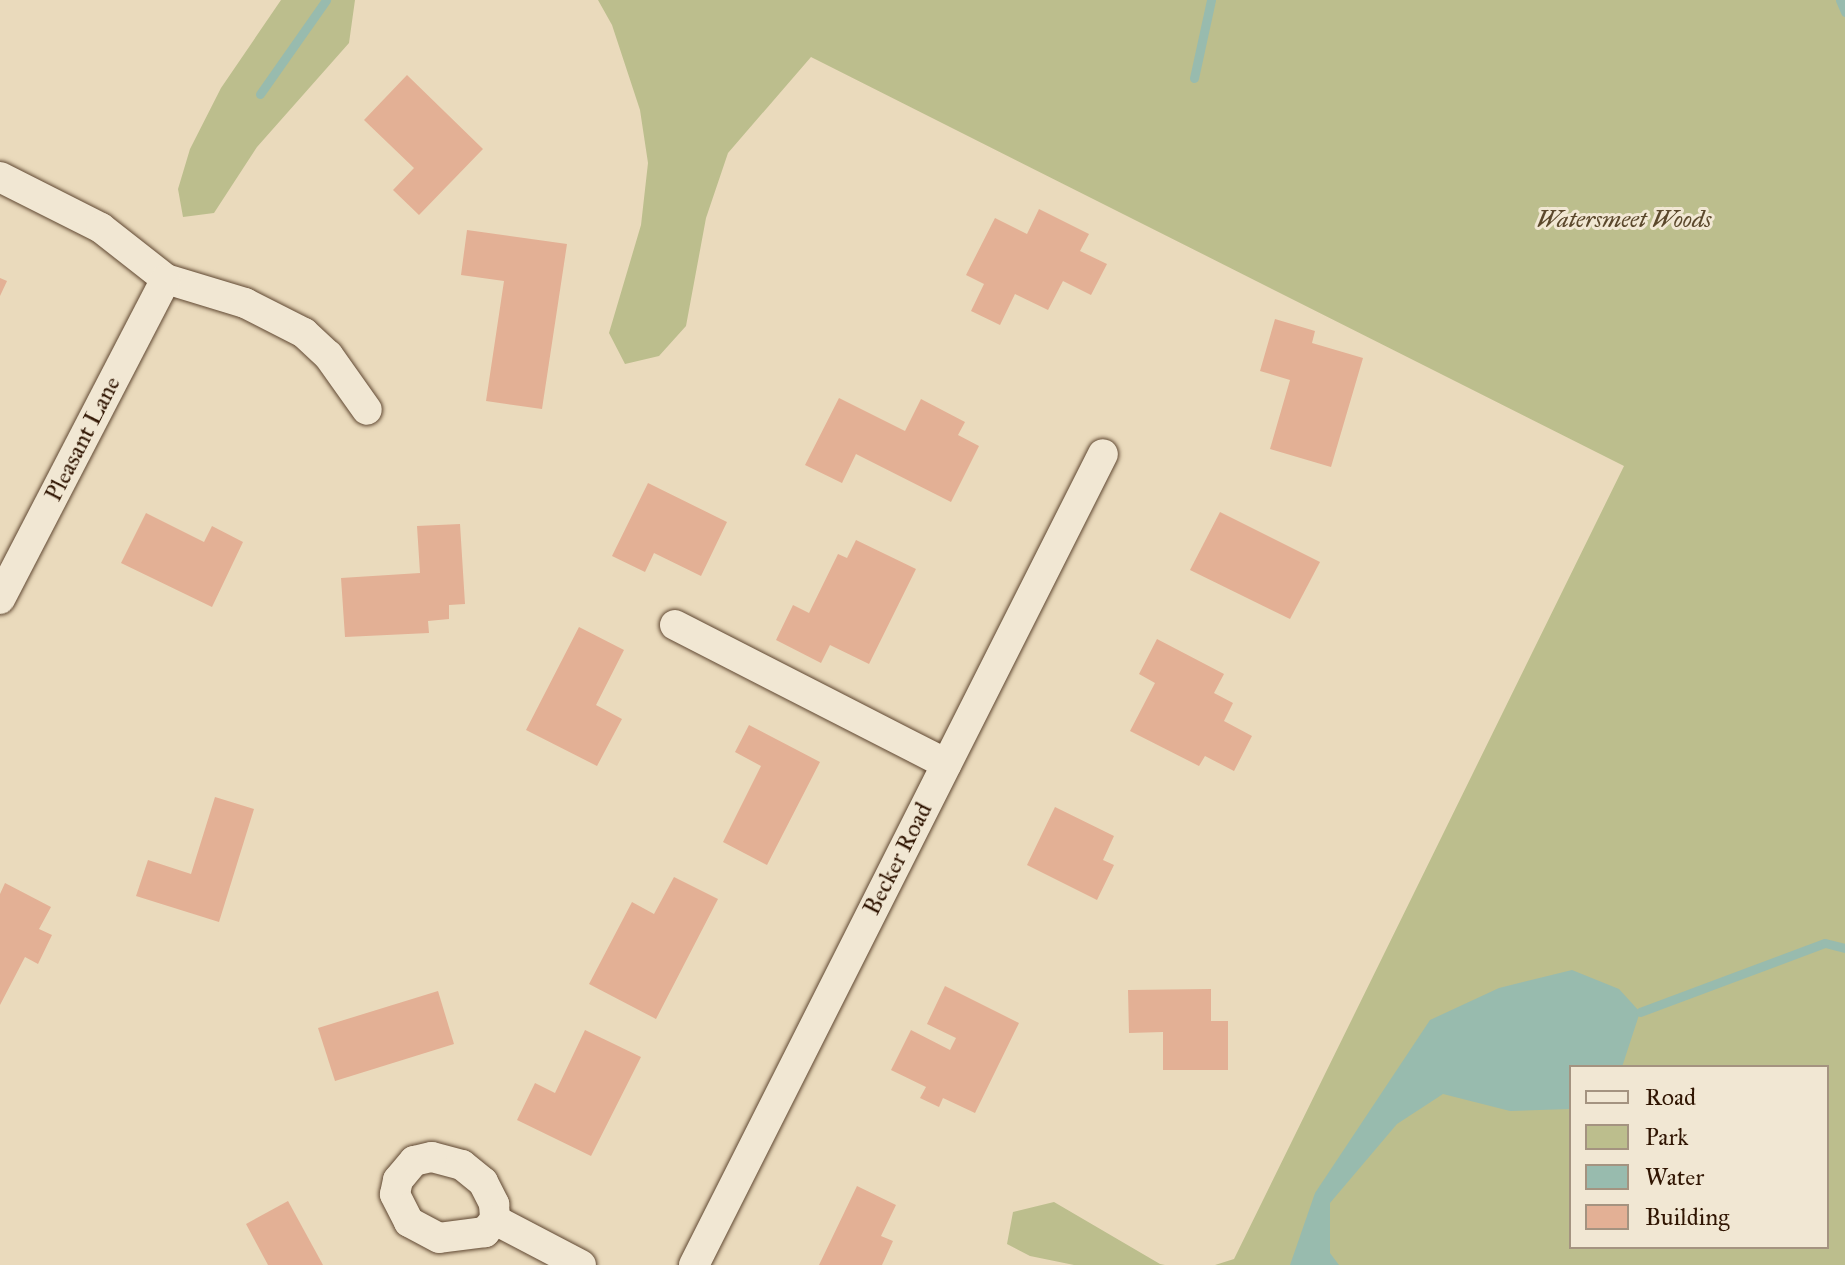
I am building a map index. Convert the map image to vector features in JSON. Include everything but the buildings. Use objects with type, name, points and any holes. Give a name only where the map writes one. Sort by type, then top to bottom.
[{"type":"street","points":[[0,177],[101,228],[166,279],[245,303],[304,333],[328,355],[367,410]]},
{"type":"street","name":"Pleasant Lane","points":[[0,599],[166,279]]},
{"type":"street","name":"Becker Road","points":[[694,1265],[1103,454]]},
{"type":"street","points":[[675,625],[947,764]]},
{"type":"street","points":[[495,1220],[581,1265]]},
{"type":"green space","points":[[281,0],[355,0],[349,43],[257,147],[214,213],[183,217],[178,189],[190,149],[221,88]]},
{"type":"green space","name":"Watersmeet Woods","points":[[598,0],[1845,0],[1845,1265],[1215,1265],[1234,1259],[1624,466],[811,57],[728,153],[706,218],[686,326],[659,356],[625,364],[609,333],[641,225],[648,163],[640,110],[612,25]]},
{"type":"green space","points":[[1054,1202],[1165,1265],[1074,1265],[1030,1256],[1007,1244],[1013,1212]]},
{"type":"water","points":[[1572,970],[1619,989],[1640,1012],[1623,1065],[1569,1065],[1569,1109],[1510,1111],[1443,1094],[1397,1124],[1330,1203],[1330,1253],[1339,1265],[1290,1265],[1315,1193],[1430,1020],[1499,988]]},
{"type":"waterway","points":[[260,94],[326,0]]},
{"type":"waterway","points":[[1194,78],[1211,0]]},
{"type":"waterway","points":[[1840,0],[1845,12]]},
{"type":"waterway","points":[[1640,1012],[1825,943],[1845,948]]}]
